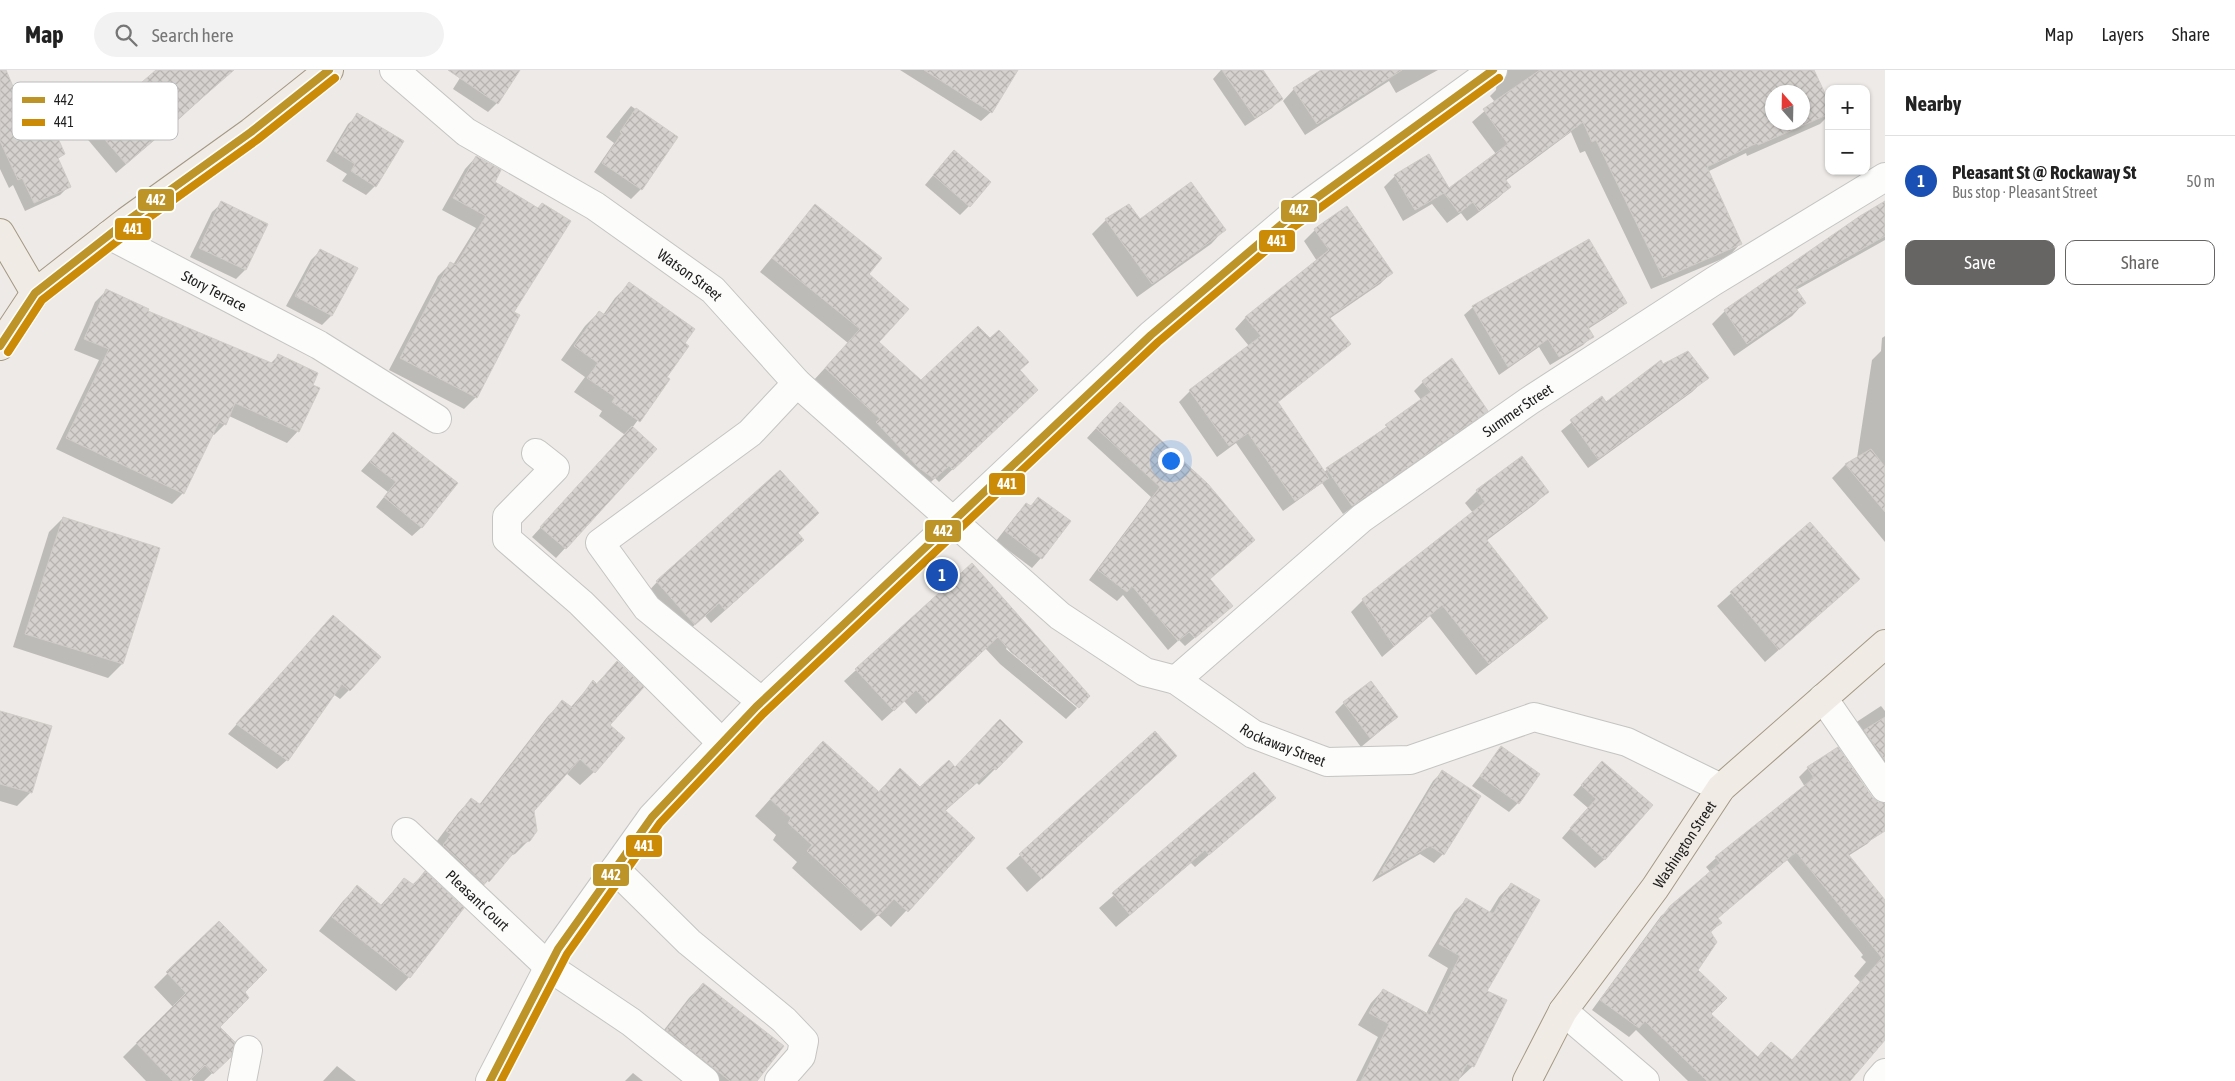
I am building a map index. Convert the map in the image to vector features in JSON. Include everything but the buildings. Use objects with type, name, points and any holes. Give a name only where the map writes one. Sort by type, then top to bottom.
[{"type":"main road","points":[[0,346],[35,293],[109,235],[251,132],[329,70]]},
{"type":"main road","points":[[0,232],[35,293]]},
{"type":"main road","name":"Washington Street","points":[[1527,1081],[1563,1011],[1655,888],[1720,788],[1885,644]]},
{"type":"street","name":"Watson Street","points":[[394,70],[466,132],[595,206],[713,290],[797,383],[954,522]]},
{"type":"street","points":[[490,1081],[558,949],[652,817],[762,702],[1151,335],[1289,218],[1493,70]]},
{"type":"street","name":"Summer Street","points":[[1176,680],[1362,518],[1529,401],[1714,281],[1885,177]]},
{"type":"street","name":"Story Terrace","points":[[109,235],[318,345],[437,420]]},
{"type":"street","points":[[762,702],[647,608],[600,543],[750,432],[797,383]]},
{"type":"street","points":[[536,453],[555,468],[507,517],[507,539],[581,602],[722,743]]},
{"type":"street","name":"Rockaway Street","points":[[954,522],[1060,616],[1145,672],[1176,680],[1253,734],[1327,762],[1410,760],[1534,717],[1627,742],[1720,788]]},
{"type":"street","points":[[1823,698],[1885,788]]},
{"type":"street","name":"Pleasant Court","points":[[406,832],[549,967],[632,1022],[705,1081]]},
{"type":"street","points":[[615,869],[689,942],[784,1020],[804,1041],[801,1056],[779,1081]]},
{"type":"street","points":[[1563,1011],[1646,1081]]},
{"type":"street","points":[[242,1081],[248,1050]]},
{"type":"street","points":[[1878,1081],[1885,1073]]},
{"type":"transit line","name":"442","points":[[0,346],[35,293],[127,221],[251,132],[329,70]]},
{"type":"transit line","name":"442","points":[[490,1081],[558,949],[652,817],[756,707],[1151,335],[1289,218],[1493,70]]},
{"type":"transit line","name":"441","points":[[8,352],[42,300],[133,229],[257,140],[335,78]]},
{"type":"transit line","name":"441","points":[[501,1081],[567,954],[660,823],[763,714],[1158,342],[1295,226],[1499,78]]},
{"type":"place","name":"Pleasant St @ Rockaway St","points":[[942,575]]}]
